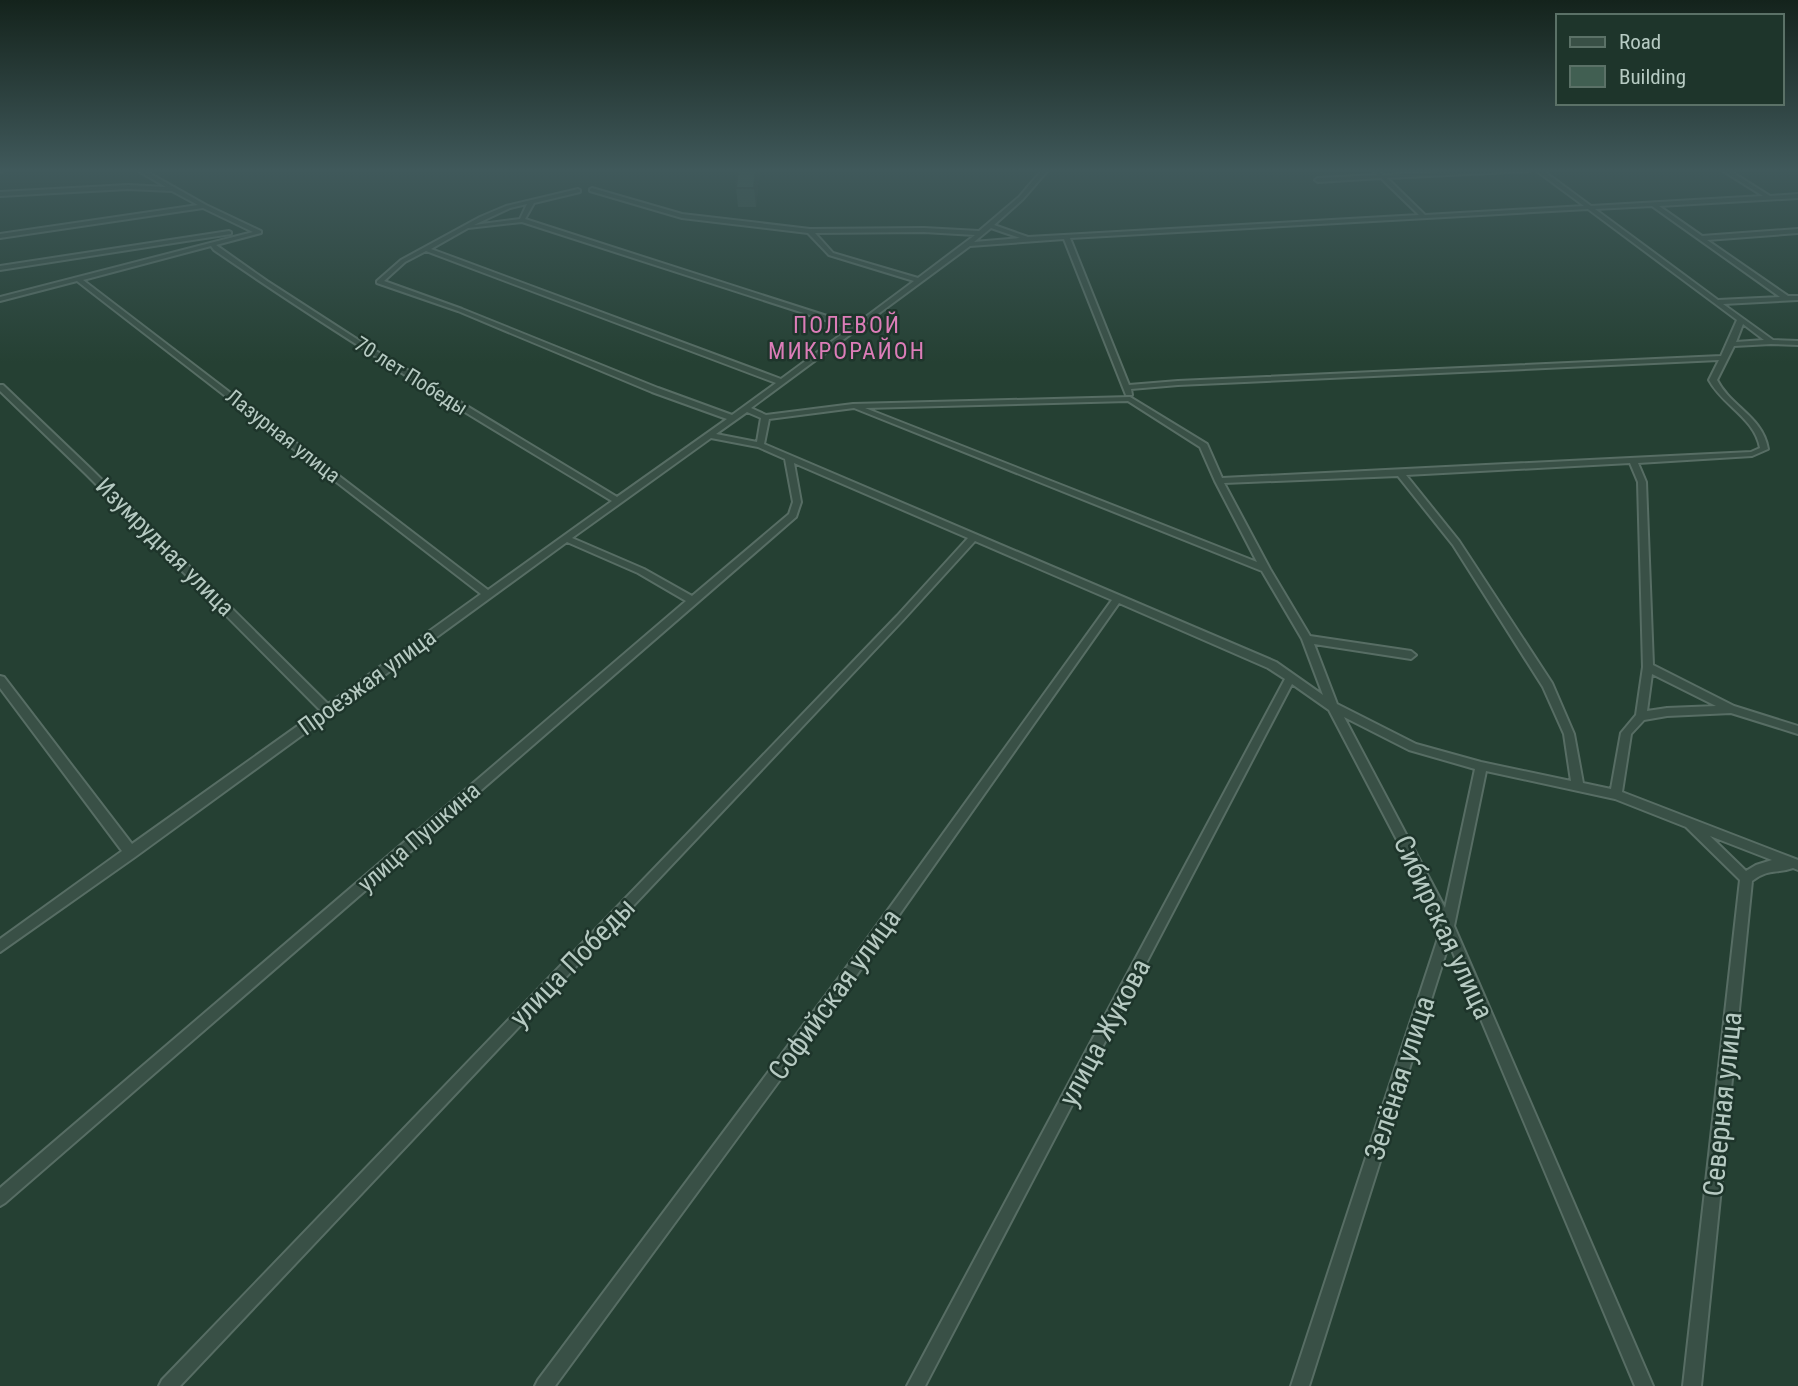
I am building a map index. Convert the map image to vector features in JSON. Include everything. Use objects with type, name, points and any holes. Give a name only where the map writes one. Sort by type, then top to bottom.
[{"type":"street","points":[[0,268],[217,234]]},
{"type":"street","points":[[0,299],[249,234]]},
{"type":"street","points":[[456,234],[403,261],[379,282],[460,310],[655,390],[733,418]]},
{"type":"street","points":[[565,234],[855,327]]},
{"type":"street","points":[[812,234],[831,254],[919,280]]},
{"type":"street","name":"Проезжая улица","points":[[0,946],[328,711],[616,499],[733,418],[980,234]]},
{"type":"street","points":[[1013,234],[1027,239]]},
{"type":"street","points":[[968,244],[1122,234]]},
{"type":"street","points":[[1626,234],[1770,342]]},
{"type":"street","points":[[1697,234],[1787,299]]},
{"type":"street","points":[[1703,238],[1762,234]]},
{"type":"street","points":[[746,408],[765,417],[853,406],[1130,399],[1129,387],[1066,237]]},
{"type":"street","name":"70 лет Победы","points":[[212,243],[216,249],[256,277],[375,355],[616,499]]},
{"type":"street","points":[[426,249],[781,382]]},
{"type":"street","name":"Лазурная улица","points":[[78,279],[487,594]]},
{"type":"street","points":[[1715,302],[1798,298]]},
{"type":"street","points":[[1219,481],[1752,454],[1764,449],[1761,436],[1717,391],[1713,380],[1741,320]]},
{"type":"street","points":[[1731,344],[1798,342]]},
{"type":"street","points":[[1129,387],[1724,358]]},
{"type":"street","name":"Изумрудная улица","points":[[0,387],[328,711]]},
{"type":"street","name":"Сибирская улица","points":[[1130,399],[1159,420],[1192,436],[1204,446],[1219,481],[1265,569],[1307,639],[1333,707],[1448,926],[1644,1386]]},
{"type":"street","points":[[853,406],[1265,569]]},
{"type":"street","points":[[760,445],[765,417]]},
{"type":"street","points":[[708,435],[760,445],[1272,665],[1333,707],[1413,747],[1481,766],[1616,795],[1798,865]]},
{"type":"street","name":"улица Пушкина","points":[[0,1198],[793,515],[797,502],[789,457]]},
{"type":"street","points":[[1616,795],[1626,733],[1641,716],[1648,667],[1642,482],[1633,461]]},
{"type":"street","points":[[1400,473],[1456,543],[1548,686],[1569,734],[1578,786]]},
{"type":"street","name":"улица Победы","points":[[168,1386],[900,618],[974,536]]},
{"type":"street","points":[[564,538],[641,571],[693,601]]},
{"type":"street","name":"Софийская улица","points":[[544,1386],[846,979],[1118,598]]},
{"type":"street","points":[[1307,639],[1411,655]]},
{"type":"street","points":[[1648,667],[1730,709],[1798,730]]},
{"type":"street","name":"улица Жукова","points":[[916,1386],[1291,677]]},
{"type":"street","points":[[0,680],[131,853]]},
{"type":"street","points":[[1641,716],[1730,709]]},
{"type":"street","name":"Зелёная улица","points":[[1300,1386],[1448,926],[1481,766]]},
{"type":"street","points":[[1686,822],[1746,878],[1755,870],[1770,864],[1798,865]]},
{"type":"street","name":"Северная улица","points":[[1692,1386],[1746,878]]},
{"type":"district","name":"ПОЛЕВОЙ МИКРОРАЙОН","points":[[847,338]]}]
